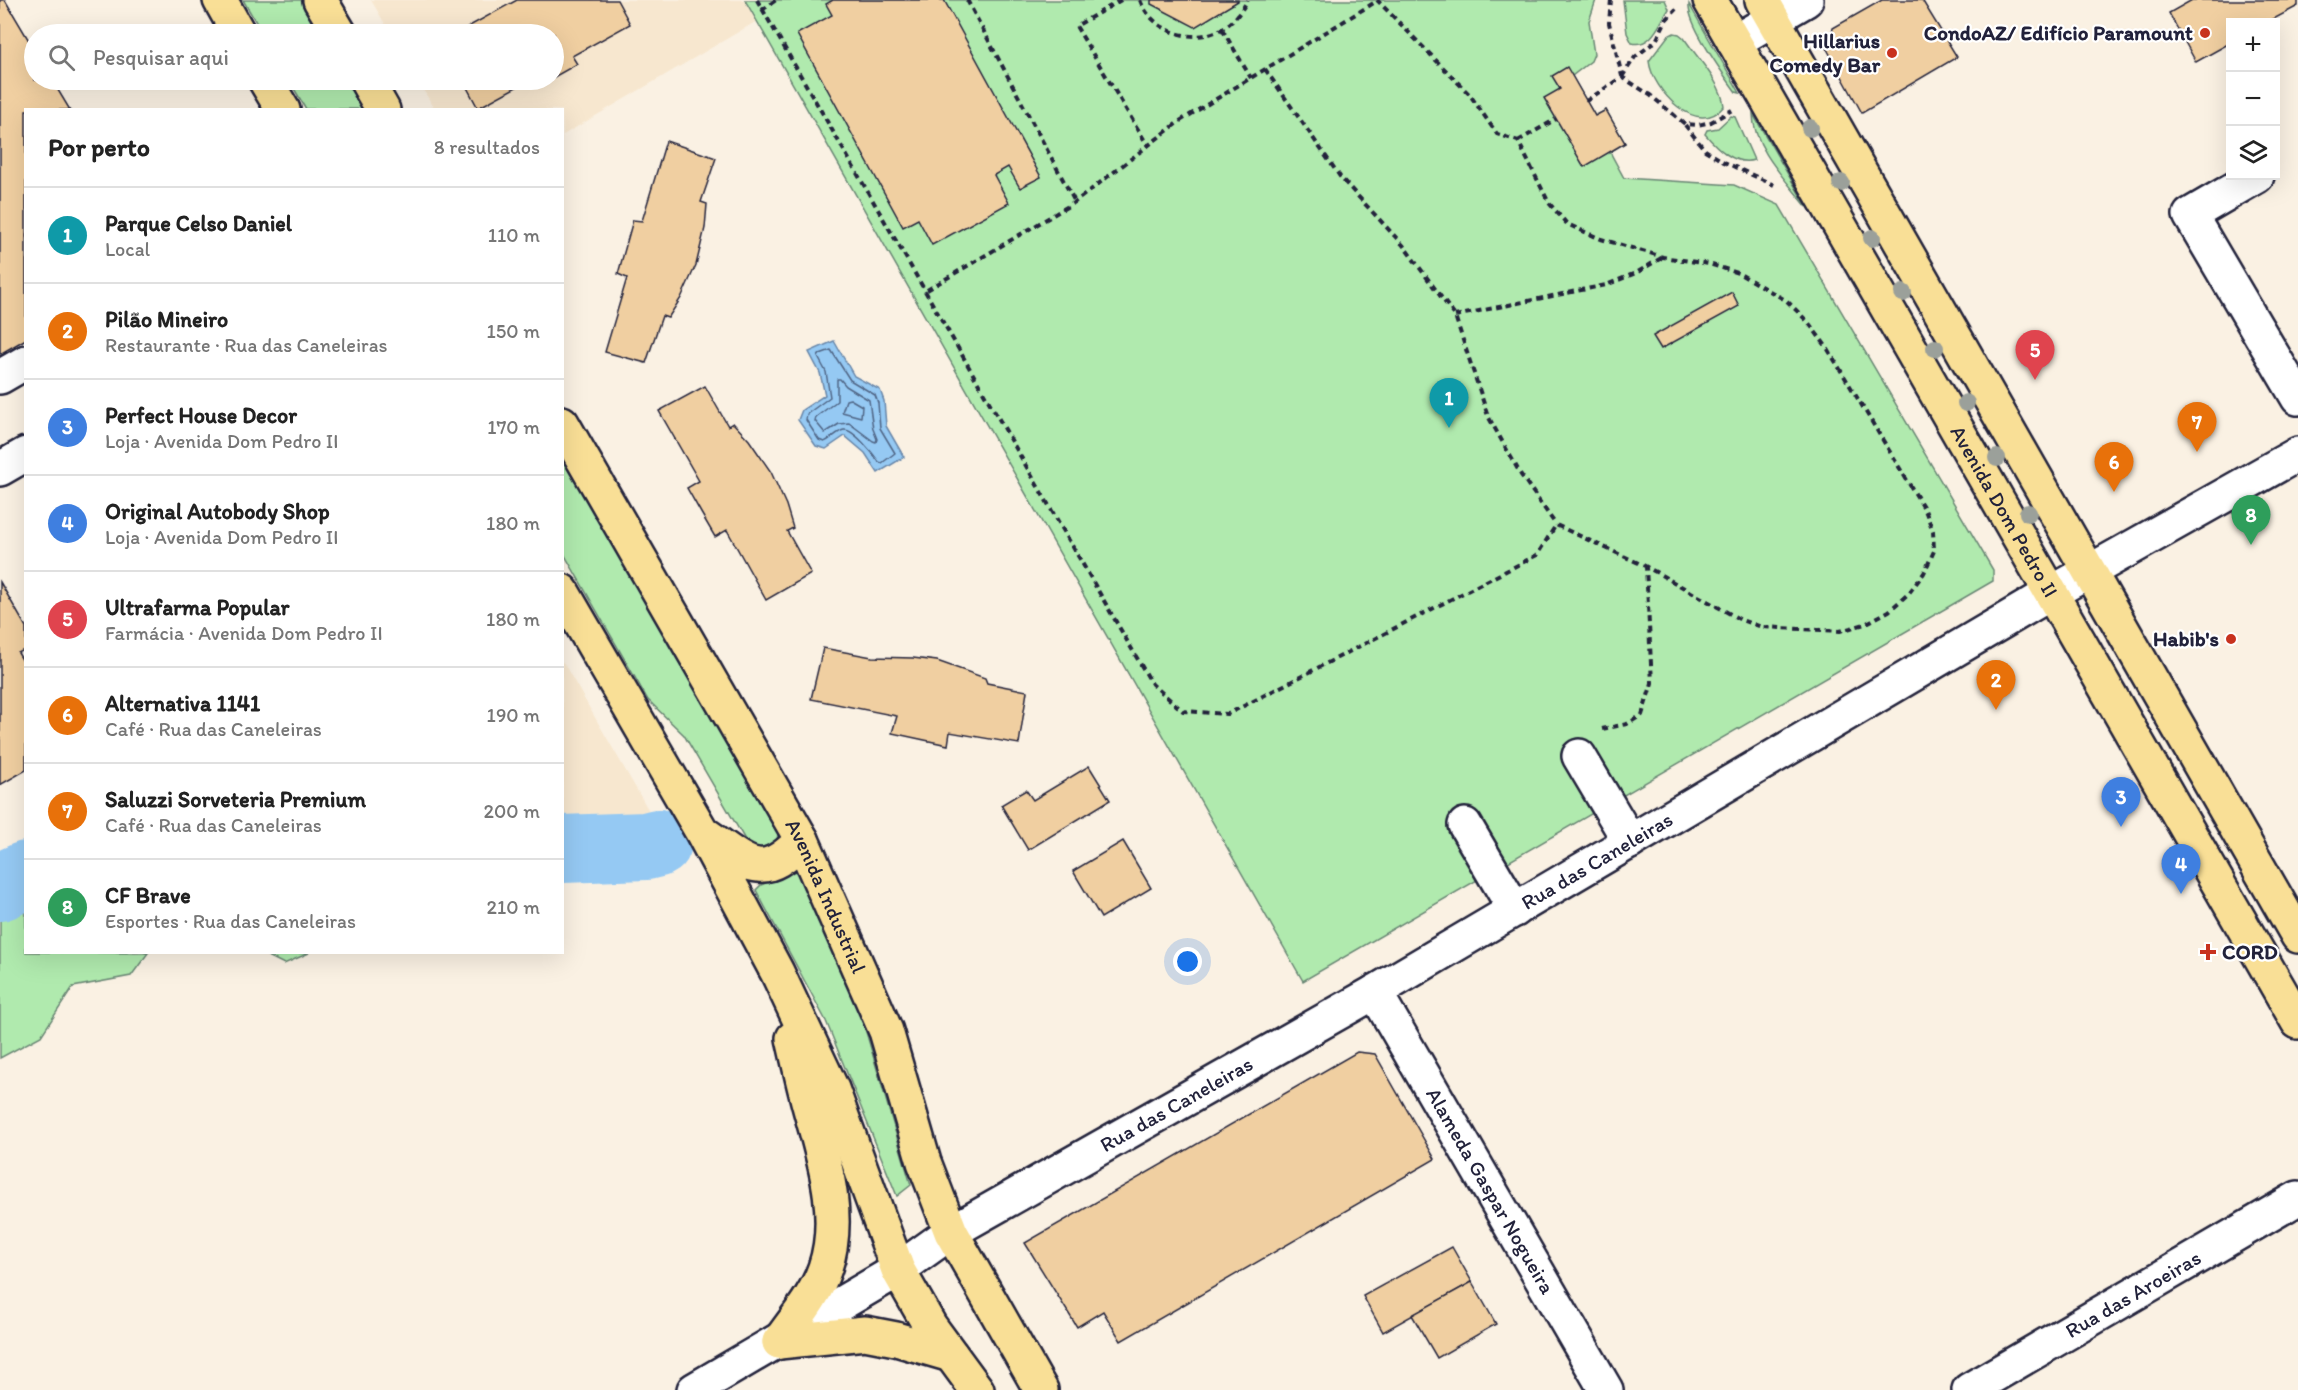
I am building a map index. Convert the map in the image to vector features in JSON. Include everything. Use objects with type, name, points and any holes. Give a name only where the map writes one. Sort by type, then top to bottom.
[{"type":"main road","points":[[219,0],[233,24]]},
{"type":"main road","points":[[320,0],[334,24]]},
{"type":"main road","name":"Avenida Dom Pedro II","points":[[1710,0],[2298,1022]]},
{"type":"main road","points":[[1767,10],[2298,936]]},
{"type":"main road","points":[[272,90],[282,108]]},
{"type":"main road","points":[[372,90],[382,108]]},
{"type":"main road","name":"Avenida Industrial","points":[[564,426],[802,840],[886,1031],[924,1162],[951,1232],[1041,1390]]},
{"type":"main road","points":[[564,594],[702,832],[777,972],[832,1089],[898,1270],[930,1326],[977,1390]]},
{"type":"main road","points":[[702,832],[757,866],[774,863],[785,857],[802,840]]},
{"type":"main road","points":[[777,972],[809,1106],[821,1143],[832,1234],[830,1250],[820,1279],[808,1302],[779,1342]]},
{"type":"main road","points":[[779,1342],[866,1334],[896,1339],[951,1355]]},
{"type":"street","points":[[1734,42],[1767,10],[1806,0]]},
{"type":"street","points":[[2249,180],[2190,215],[2298,398]]},
{"type":"street","points":[[0,377],[24,363]]},
{"type":"street","name":"Rua das Caneleiras","points":[[694,1390],[898,1270],[951,1232],[1375,992],[2052,593],[2298,454]]},
{"type":"street","points":[[0,470],[24,455]]},
{"type":"street","points":[[0,470],[24,475]]},
{"type":"street","points":[[1579,756],[1630,842]]},
{"type":"street","points":[[1465,825],[1515,910]]},
{"type":"street","name":"Alameda Gaspar Nogueira","points":[[1375,992],[1606,1390]]},
{"type":"street","name":"Rua das Aroeiras","points":[[1969,1390],[2298,1198]]},
{"type":"path","points":[[757,0],[1152,684],[1183,711],[1228,714],[1537,555],[1556,525]]},
{"type":"path","points":[[762,10],[776,0]]},
{"type":"path","points":[[967,0],[1075,202]]},
{"type":"path","points":[[1121,0],[1076,26],[1148,146]]},
{"type":"path","points":[[1140,0],[1154,21],[1169,31],[1186,36],[1205,35],[1221,29],[1237,17],[1248,0]]},
{"type":"path","points":[[926,291],[1075,202],[1190,115],[1377,0],[1470,95],[1497,134],[1518,141],[1550,203],[1567,224],[1601,239],[1663,257],[1709,264],[1738,273],[1787,301],[1808,322],[1826,346],[1924,510],[1933,531],[1934,551],[1924,573],[1909,593],[1889,611],[1865,624],[1840,631],[1762,627],[1733,615],[1646,566],[1556,525],[1521,475],[1488,416],[1455,316],[1403,244],[1341,178],[1265,69]]},
{"type":"path","points":[[1611,0],[1609,23],[1622,77],[1650,95],[1685,124],[1705,150],[1724,162],[1779,187]]},
{"type":"path","points":[[1586,101],[1622,77],[1635,57],[1656,41],[1666,20],[1676,9]]},
{"type":"path","points":[[1221,29],[1251,78]]},
{"type":"path","points":[[1685,124],[1698,125],[1711,122],[1739,105]]},
{"type":"path","points":[[1518,141],[1556,119]]},
{"type":"path","points":[[1455,316],[1606,285],[1636,273],[1663,257]]},
{"type":"path","points":[[1602,729],[1627,724],[1642,715],[1652,683],[1646,566]]},
{"type":"shaded area","points":[[371,0],[745,0],[757,21],[564,134],[564,108],[434,108],[423,90],[564,90],[564,24],[385,24]]},
{"type":"shaded area","points":[[564,664],[660,830],[564,833]]},
{"type":"green space","points":[[243,0],[301,0],[315,24],[257,24]]},
{"type":"green space","points":[[745,0],[1596,0],[1589,21],[1594,54],[1591,61],[1572,76],[1595,116],[1606,110],[1625,143],[1610,152],[1624,178],[1734,185],[1779,205],[1993,570],[1993,581],[1303,981]]},
{"type":"green space","points":[[1623,0],[1665,0],[1669,9],[1655,33],[1645,42],[1632,43],[1627,33]]},
{"type":"green space","points":[[1689,4],[1740,93],[1736,92],[1707,49],[1694,24]]},
{"type":"green space","points":[[1674,33],[1684,38],[1719,88],[1724,106],[1713,115],[1702,117],[1690,114],[1678,107],[1667,97],[1652,73],[1649,61],[1668,36]]},
{"type":"green space","points":[[295,90],[352,90],[363,108],[305,108]]},
{"type":"green space","points":[[1753,114],[1807,207],[1765,152],[1754,127]]},
{"type":"green space","points":[[1731,116],[1735,117],[1754,160],[1740,160],[1727,155],[1705,134],[1707,130],[1718,128]]},
{"type":"green space","points":[[564,458],[773,822],[778,832],[777,842],[762,853],[748,845],[684,735],[648,700],[564,554]]},
{"type":"green space","points":[[24,856],[24,954],[147,954],[131,976],[73,987],[41,1036],[0,1058],[0,860]]},
{"type":"green space","points":[[794,871],[802,877],[864,1025],[911,1185],[897,1196],[826,1021],[756,890],[761,885]]},
{"type":"green space","points":[[264,954],[307,954],[284,964]]},
{"type":"water","points":[[834,341],[854,376],[880,390],[884,401],[886,426],[904,457],[878,473],[865,453],[845,436],[826,449],[816,446],[798,420],[802,410],[825,395],[820,373],[809,352]]},
{"type":"building","points":[[0,0],[5,0],[24,32],[24,90],[58,90],[69,108],[24,108],[24,340],[0,354]]},
{"type":"building","points":[[517,0],[617,0],[630,24],[572,56],[577,64],[564,71],[564,24],[473,24]]},
{"type":"building","points":[[833,0],[944,0],[1041,177],[1020,188],[1008,167],[994,175],[1009,203],[932,245],[918,219],[903,227],[797,34],[832,15],[826,4]]},
{"type":"building","points":[[1151,0],[1238,1],[1195,27],[1151,4]]},
{"type":"building","name":"Hillarius Comedy Bar","points":[[1882,0],[1922,0],[1957,57],[1862,113],[1827,49],[1833,28]]},
{"type":"building","name":"CondoAZ/ Edifício Paramount","points":[[2192,0],[2298,0],[2298,6],[2276,18],[2226,18],[2226,45],[2196,62],[2169,13]]},
{"type":"building","points":[[1567,67],[1595,116],[1606,110],[1625,143],[1584,167],[1544,98],[1560,89],[1552,76]]},
{"type":"building","points":[[468,90],[511,90],[478,108]]},
{"type":"building","points":[[666,141],[716,158],[701,202],[707,204],[705,228],[696,265],[681,298],[668,318],[662,316],[646,363],[605,352],[627,278],[618,274],[633,220],[642,221]]},
{"type":"building","points":[[1732,292],[1739,306],[1661,349],[1653,336]]},
{"type":"building","points":[[705,386],[728,426],[733,423],[749,440],[771,472],[786,505],[793,528],[787,531],[811,574],[766,600],[727,530],[715,537],[701,513],[687,488],[699,481],[659,411]]},
{"type":"building","points":[[0,582],[24,624],[24,650],[18,653],[24,663],[24,771],[0,785]]},
{"type":"building","points":[[823,648],[872,657],[937,661],[985,678],[987,683],[1027,691],[1019,744],[950,732],[948,745],[892,733],[897,716],[811,699]]},
{"type":"building","points":[[1089,766],[1110,800],[1028,850],[1001,805],[1026,790],[1033,800]]},
{"type":"building","points":[[1123,841],[1151,888],[1101,918],[1073,871]]},
{"type":"building","points":[[1357,1052],[1375,1054],[1435,1159],[1121,1341],[1103,1311],[1077,1327],[1025,1243]]},
{"type":"building","points":[[1452,1247],[1472,1282],[1383,1332],[1363,1296]]},
{"type":"building","points":[[1472,1282],[1496,1324],[1437,1358],[1412,1315]]},
{"type":"waterway","points":[[564,849],[646,846],[658,843]]},
{"type":"waterway","points":[[0,887],[24,876]]},
{"type":"place","name":"CondoAZ/ Edifício Paramount","points":[[2205,33]]},
{"type":"place","name":"Hillarius Comedy Bar","points":[[1892,53]]},
{"type":"place","name":"Ultrafarma Popular","points":[[2035,380]]},
{"type":"place","name":"Parque Celso Daniel","points":[[1449,428]]},
{"type":"place","name":"Saluzzi Sorveteria Premium","points":[[2197,452]]},
{"type":"place","name":"Alternativa 1141","points":[[2114,492]]},
{"type":"place","name":"CF Brave","points":[[2251,545]]},
{"type":"place","name":"Habib's","points":[[2231,639]]},
{"type":"place","name":"Pilão Mineiro","points":[[1996,710]]},
{"type":"place","name":"Perfect House Decor","points":[[2121,827]]},
{"type":"place","name":"Original Autobody Shop","points":[[2181,894]]},
{"type":"place","name":"CORD","points":[[2208,952]]}]
